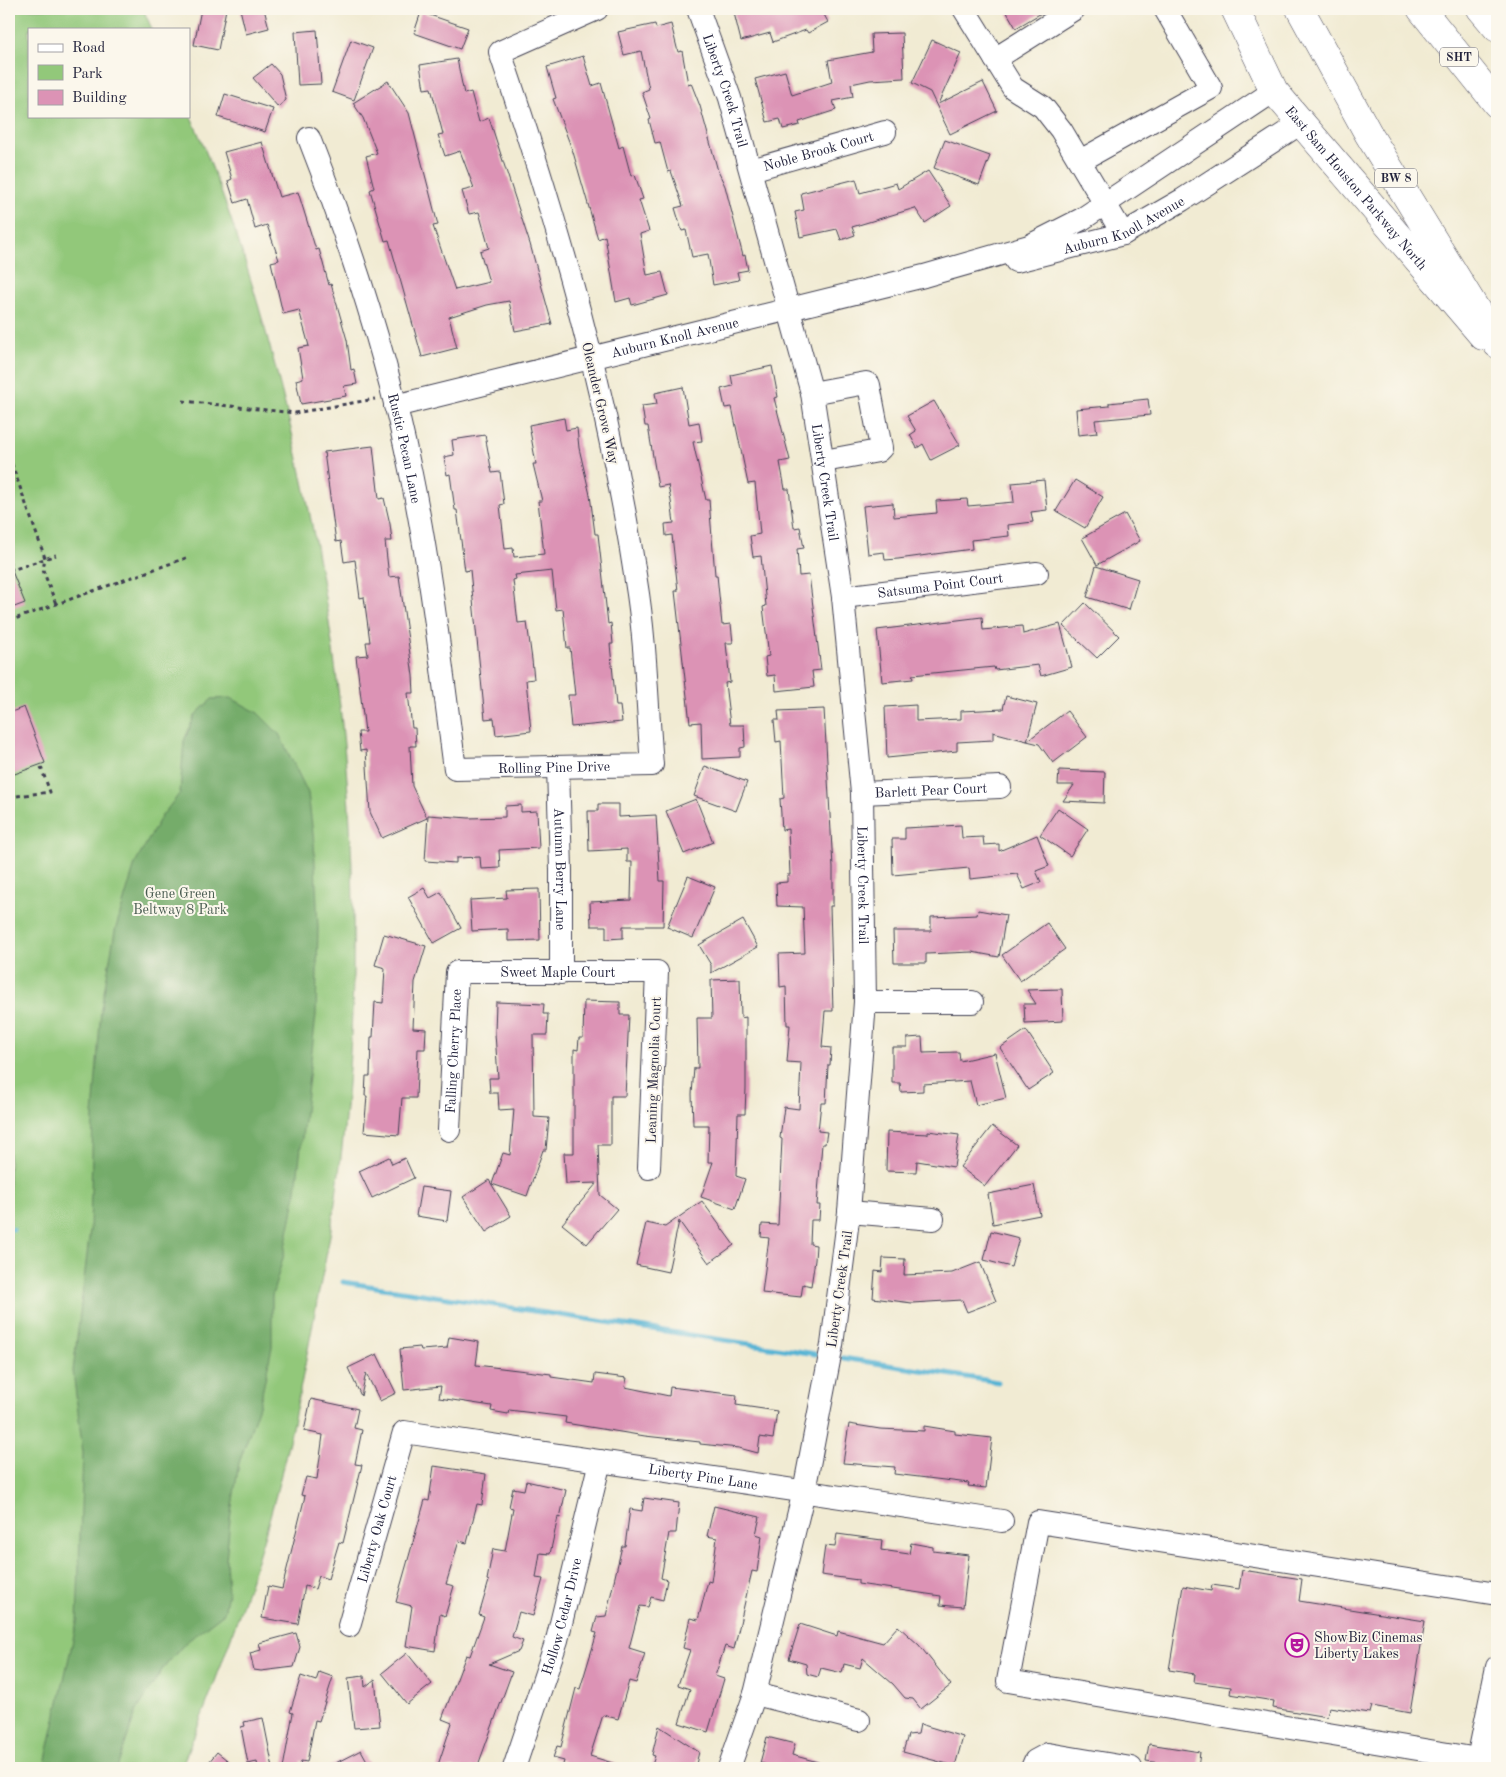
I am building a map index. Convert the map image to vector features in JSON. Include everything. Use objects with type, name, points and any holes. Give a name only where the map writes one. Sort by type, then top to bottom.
[{"type":"main road","name":"East Sam Houston Parkway North","points":[[1235,9],[1274,91],[1497,353]]},
{"type":"main road","name":"BW 8","points":[[1300,9],[1369,135],[1497,344]]},
{"type":"main road","name":"SHT","points":[[1421,9],[1497,104]]},
{"type":"main road","points":[[1481,9],[1497,28]]},
{"type":"street","name":"Liberty Creek Trail","points":[[698,9],[730,98],[812,394],[824,461],[843,596],[862,793],[865,1002],[849,1212],[832,1345],[804,1491],[755,1694],[729,1768]]},
{"type":"street","points":[[964,9],[1014,88],[1043,107],[1061,130],[1123,234]]},
{"type":"street","points":[[995,59],[1074,9]]},
{"type":"street","points":[[1080,161],[1211,88],[1165,9]]},
{"type":"street","name":"Oleander Grove Way","points":[[588,10],[500,52],[539,168],[608,422],[637,582],[652,765]]},
{"type":"street","name":"Auburn Knoll Avenue","points":[[395,406],[924,276],[1029,246],[1082,219],[1274,91]]},
{"type":"street","name":"Auburn Knoll Avenue","points":[[924,276],[1033,258],[1123,234],[1182,200],[1301,123]]},
{"type":"street","name":"Noble Brook Court","points":[[751,170],[885,132]]},
{"type":"street","name":"Rustic Pecan Lane","points":[[310,138],[341,219],[374,319],[411,474],[436,628],[455,770]]},
{"type":"street","points":[[812,394],[866,383],[869,385],[881,448],[878,451],[824,461]]},
{"type":"street","name":"Satsuma Point Court","points":[[843,596],[1037,573]]},
{"type":"street","name":"Rolling Pine Drive","points":[[455,770],[652,765]]},
{"type":"street","name":"Autumn Berry Lane","points":[[558,767],[561,972]]},
{"type":"street","name":"Barlett Pear Court","points":[[862,793],[1000,787]]},
{"type":"street","name":"Sweet Maple Court","points":[[457,972],[657,972]]},
{"type":"street","name":"Falling Cherry Place","points":[[449,1130],[457,972]]},
{"type":"street","name":"Leaning Magnolia Court","points":[[649,1168],[657,972]]},
{"type":"street","points":[[865,1002],[972,1002]]},
{"type":"street","points":[[849,1212],[933,1219]]},
{"type":"street","name":"Liberty Pine Lane","points":[[404,1432],[1002,1521]]},
{"type":"street","name":"Liberty Oak Court","points":[[349,1626],[404,1432]]},
{"type":"street","name":"Hollow Cedar Drive","points":[[514,1768],[557,1640],[600,1461]]},
{"type":"street","points":[[1497,1594],[1038,1522],[1008,1681],[1488,1761],[1497,1667]]},
{"type":"street","points":[[755,1694],[859,1720]]},
{"type":"street","points":[[1032,1768],[1035,1761],[1048,1754],[1131,1768]]},
{"type":"path","points":[[183,401],[296,413],[375,399],[395,406]]},
{"type":"path","points":[[9,456],[46,558],[43,570],[56,604]]},
{"type":"path","points":[[9,560],[10,570],[56,555]]},
{"type":"path","points":[[9,621],[186,558]]},
{"type":"path","points":[[9,797],[50,792],[41,768]]},
{"type":"green space","name":"Gene Green Beltway 8 Park","points":[[9,9],[143,9],[152,28],[28,28],[28,118],[190,118],[190,114],[220,189],[247,268],[281,389],[312,524],[329,621],[341,719],[350,818],[353,916],[352,1015],[346,1113],[326,1256],[298,1399],[276,1496],[231,1639],[181,1768],[9,1768]]},
{"type":"green space","points":[[231,698],[258,713],[279,734],[308,793],[314,842],[318,928],[316,1015],[295,1199],[283,1258],[272,1296],[272,1347],[260,1403],[239,1463],[230,1519],[226,1560],[228,1593],[224,1613],[185,1643],[162,1670],[136,1712],[117,1768],[44,1768],[77,1622],[83,1453],[73,1371],[90,1230],[93,1116],[101,1009],[115,931],[135,864],[161,817],[180,793],[184,741],[195,715],[212,699]]},
{"type":"building","points":[[201,9],[226,9],[218,50],[194,45]]},
{"type":"building","points":[[240,9],[264,9],[269,28],[246,34]]},
{"type":"building","points":[[733,9],[821,9],[828,22],[808,33],[806,30],[773,42],[770,33],[741,41]]},
{"type":"building","points":[[1005,9],[1048,9],[1016,28]]},
{"type":"building","points":[[421,12],[468,28],[460,49],[414,33]]},
{"type":"building","points":[[655,24],[656,28],[671,24],[678,52],[682,51],[688,84],[691,83],[700,106],[718,171],[725,186],[743,256],[745,255],[748,270],[737,272],[739,280],[713,285],[708,254],[692,257],[686,230],[682,231],[675,208],[683,206],[671,171],[668,172],[660,142],[655,143],[649,120],[651,119],[642,92],[649,89],[641,51],[624,55],[618,32]]},
{"type":"building","points":[[317,30],[321,84],[298,85],[295,32]]},
{"type":"building","points":[[902,33],[904,78],[870,80],[851,84],[853,97],[833,101],[836,110],[799,122],[800,125],[783,129],[780,119],[767,122],[755,79],[785,71],[792,95],[832,82],[828,60],[872,52],[871,34]]},
{"type":"building","points":[[351,40],[373,48],[354,100],[332,92]]},
{"type":"building","points":[[932,40],[961,53],[938,104],[983,82],[997,111],[950,134],[930,92],[912,83]]},
{"type":"building","points":[[583,56],[592,86],[601,83],[619,148],[623,146],[631,176],[635,175],[643,199],[639,200],[649,231],[640,234],[647,275],[662,272],[668,295],[632,305],[630,298],[616,302],[605,236],[598,239],[573,152],[553,99],[556,98],[547,67]]},
{"type":"building","points":[[457,59],[464,94],[471,92],[479,122],[489,118],[530,244],[552,324],[515,331],[509,301],[487,305],[449,317],[457,348],[422,357],[389,240],[385,241],[370,190],[374,188],[366,156],[377,153],[363,118],[353,103],[388,81],[409,113],[438,225],[433,226],[455,290],[489,282],[480,251],[489,248],[479,212],[469,214],[462,191],[474,188],[460,151],[445,156],[438,135],[443,134],[431,88],[424,89],[420,65]]},
{"type":"building","points":[[271,64],[280,74],[286,100],[278,107],[253,78]]},
{"type":"building","points":[[225,94],[273,109],[265,132],[218,117]]},
{"type":"building","points":[[945,140],[990,156],[979,185],[934,168]]},
{"type":"building","points":[[262,142],[279,197],[298,192],[316,250],[319,249],[329,285],[331,284],[347,340],[351,370],[354,369],[357,384],[344,386],[346,396],[301,404],[296,380],[303,378],[298,348],[309,346],[299,310],[283,314],[271,262],[279,260],[267,225],[255,229],[247,199],[235,203],[228,181],[232,179],[224,152]]},
{"type":"building","points":[[928,171],[951,206],[925,223],[915,208],[852,227],[855,235],[841,240],[837,229],[800,237],[795,212],[804,210],[801,193],[856,179],[860,193],[896,183],[898,189]]},
{"type":"building","points":[[772,366],[778,397],[774,398],[790,460],[780,462],[785,489],[789,489],[794,528],[800,527],[804,548],[797,549],[799,576],[809,575],[821,670],[812,671],[814,687],[776,691],[775,675],[767,676],[765,657],[769,656],[763,607],[766,606],[761,556],[753,557],[750,536],[760,534],[755,483],[748,484],[732,407],[725,408],[721,389],[733,386],[731,375]]},
{"type":"building","points":[[683,387],[689,424],[699,422],[702,441],[693,442],[706,500],[709,500],[715,575],[717,575],[722,625],[731,624],[733,643],[726,643],[730,682],[725,683],[730,725],[744,725],[745,747],[740,748],[740,757],[702,759],[701,722],[690,723],[675,591],[678,591],[672,535],[666,536],[665,524],[674,523],[671,501],[668,485],[658,487],[648,426],[645,426],[642,406],[657,404],[655,393]]},
{"type":"building","points":[[1148,399],[1150,415],[1095,420],[1097,433],[1078,435],[1076,409],[1109,406],[1109,403]]},
{"type":"building","points":[[934,401],[960,445],[931,460],[923,444],[917,448],[910,435],[916,431],[907,416]]},
{"type":"building","points":[[564,418],[566,430],[577,428],[579,448],[590,495],[595,534],[598,534],[608,624],[611,623],[613,644],[610,644],[616,706],[620,706],[622,722],[571,727],[568,695],[575,695],[570,648],[567,648],[563,609],[556,610],[552,571],[515,575],[516,579],[513,580],[518,623],[527,622],[532,660],[534,679],[526,680],[531,731],[496,735],[494,718],[485,719],[470,570],[465,571],[457,510],[455,510],[450,474],[447,475],[444,457],[454,455],[452,440],[485,435],[492,473],[500,472],[504,504],[500,505],[505,549],[513,548],[514,557],[544,554],[538,501],[542,501],[533,464],[536,464],[529,425]]},
{"type":"building","points":[[373,446],[379,499],[384,498],[390,524],[392,541],[385,541],[389,577],[399,576],[413,676],[414,693],[408,693],[412,728],[415,728],[416,746],[410,746],[412,786],[427,818],[382,838],[370,812],[366,750],[360,751],[358,732],[365,732],[356,656],[368,655],[366,642],[370,642],[364,597],[360,598],[355,560],[344,562],[341,541],[336,542],[324,452]]},
{"type":"building","points":[[1044,480],[1047,510],[1031,512],[1033,522],[1008,525],[1009,536],[971,540],[972,549],[898,559],[885,560],[884,552],[868,554],[863,506],[893,503],[894,517],[937,513],[936,501],[967,499],[968,506],[1014,502],[1012,483]]},
{"type":"building","points":[[1075,480],[1103,497],[1085,528],[1056,511]]},
{"type":"building","points":[[1125,514],[1140,541],[1097,565],[1082,538]]},
{"type":"building","points":[[9,564],[25,603],[9,609]]},
{"type":"building","points":[[1096,566],[1138,579],[1129,610],[1087,597]]},
{"type":"building","points":[[1085,603],[1119,636],[1097,658],[1063,626]]},
{"type":"building","points":[[982,617],[983,630],[1022,626],[1023,634],[1060,624],[1072,667],[1041,676],[1038,665],[995,670],[994,667],[912,675],[913,679],[882,682],[877,630]]},
{"type":"building","points":[[1006,696],[1037,704],[1027,741],[993,732],[993,740],[957,742],[957,751],[887,758],[885,707],[916,705],[916,721],[961,719],[961,711],[1003,709]]},
{"type":"building","points":[[24,707],[45,763],[9,776],[9,713]]},
{"type":"building","points":[[824,709],[833,867],[833,906],[830,906],[833,1011],[825,1011],[822,1047],[831,1048],[826,1103],[821,1103],[818,1131],[827,1132],[825,1144],[822,1144],[817,1205],[820,1205],[819,1220],[811,1220],[810,1244],[816,1245],[815,1260],[811,1286],[803,1284],[801,1297],[762,1293],[769,1238],[761,1237],[762,1224],[778,1225],[782,1139],[780,1138],[784,1107],[799,1109],[801,1063],[787,1062],[790,1025],[787,1025],[786,986],[780,987],[779,954],[805,953],[803,907],[777,906],[776,883],[787,882],[787,875],[790,875],[788,829],[782,830],[780,799],[784,798],[781,741],[776,742],[774,720],[779,720],[778,711]]},
{"type":"building","points":[[1067,711],[1087,737],[1053,763],[1039,744],[1027,741]]},
{"type":"building","points":[[705,766],[747,782],[736,811],[694,796]]},
{"type":"building","points":[[1059,770],[1105,772],[1104,803],[1063,801],[1074,785],[1058,785]]},
{"type":"building","points":[[696,799],[713,842],[684,854],[666,811]]},
{"type":"building","points":[[598,804],[619,804],[619,817],[656,815],[660,881],[664,881],[663,926],[623,926],[623,938],[606,939],[606,926],[591,926],[590,902],[631,900],[632,862],[627,862],[627,849],[589,851],[588,811],[598,811]]},
{"type":"building","points":[[521,805],[521,812],[537,811],[539,848],[499,850],[500,868],[481,869],[480,857],[456,858],[456,863],[425,861],[428,815],[469,818],[505,817],[505,806]]},
{"type":"building","points":[[1058,808],[1088,829],[1070,856],[1040,835]]},
{"type":"building","points":[[961,825],[962,838],[983,837],[984,845],[999,844],[999,851],[1037,835],[1049,866],[1036,871],[1041,882],[1024,889],[1017,874],[970,879],[969,868],[893,875],[892,839],[905,839],[905,828]]},
{"type":"building","points":[[688,876],[715,887],[693,938],[667,927]]},
{"type":"building","points":[[424,888],[430,898],[441,892],[461,928],[434,943],[408,897]]},
{"type":"building","points":[[539,889],[540,940],[508,941],[508,929],[472,931],[470,900],[507,898],[506,890]]},
{"type":"building","points":[[978,910],[1006,915],[999,957],[972,952],[926,954],[926,963],[894,963],[893,931],[931,931],[931,917],[977,915]]},
{"type":"building","points":[[743,920],[758,947],[711,973],[711,965],[699,945]]},
{"type":"building","points":[[1047,923],[1065,949],[1020,981],[1002,955]]},
{"type":"building","points":[[384,934],[426,946],[415,982],[413,1028],[426,1029],[425,1049],[418,1049],[416,1098],[402,1098],[399,1135],[364,1132],[367,1096],[365,1096],[366,1076],[370,1076],[371,1037],[373,1037],[375,1002],[383,1003],[385,968],[375,965]]},
{"type":"building","points":[[740,979],[741,1018],[746,1017],[746,1088],[745,1114],[738,1114],[736,1176],[745,1179],[735,1209],[701,1197],[713,1162],[708,1162],[709,1125],[693,1125],[692,1094],[694,1068],[698,1068],[697,1018],[712,1018],[711,980]]},
{"type":"building","points":[[1062,989],[1063,1021],[1025,1023],[1024,1004],[1036,1004],[1027,990]]},
{"type":"building","points":[[584,1001],[620,1002],[620,1015],[629,1015],[625,1096],[611,1096],[611,1145],[598,1145],[600,1195],[617,1209],[587,1244],[562,1224],[597,1183],[566,1184],[564,1153],[574,1153],[574,1049],[578,1050],[579,1038],[583,1038]]},
{"type":"building","points":[[496,1002],[544,1004],[543,1014],[548,1014],[547,1035],[533,1035],[534,1117],[549,1118],[546,1150],[543,1150],[527,1196],[492,1184],[503,1153],[510,1155],[514,1109],[499,1110],[498,1093],[490,1093],[489,1078],[498,1078],[495,1033]]},
{"type":"building","points":[[1026,1030],[1054,1073],[1028,1090],[1000,1048]]},
{"type":"building","points":[[922,1037],[923,1053],[959,1052],[960,1061],[995,1053],[1006,1098],[976,1105],[970,1081],[923,1084],[923,1091],[901,1092],[900,1083],[892,1083],[892,1047],[907,1047],[907,1038]]},
{"type":"building","points":[[992,1126],[1017,1145],[985,1186],[960,1167]]},
{"type":"building","points":[[928,1131],[959,1135],[954,1167],[917,1161],[916,1172],[886,1171],[887,1132],[928,1134]]},
{"type":"building","points":[[389,1157],[392,1164],[405,1158],[414,1178],[372,1198],[359,1171]]},
{"type":"building","points":[[489,1180],[511,1216],[486,1232],[463,1197]]},
{"type":"building","points":[[1034,1185],[1040,1215],[993,1224],[988,1194]]},
{"type":"building","points":[[421,1187],[451,1191],[447,1221],[416,1216]]},
{"type":"building","points":[[702,1201],[734,1245],[709,1263],[679,1221],[668,1272],[636,1265],[646,1223],[665,1227]]},
{"type":"building","points":[[991,1231],[1019,1238],[1011,1267],[984,1260]]},
{"type":"building","points":[[883,1258],[905,1259],[904,1275],[952,1273],[980,1262],[996,1301],[967,1312],[962,1300],[912,1303],[873,1298],[875,1271],[882,1272]]},
{"type":"building","points":[[449,1337],[479,1342],[476,1365],[551,1374],[551,1377],[594,1383],[595,1374],[627,1378],[625,1387],[669,1396],[670,1387],[737,1395],[736,1405],[777,1411],[773,1439],[760,1437],[758,1453],[739,1448],[700,1444],[700,1442],[645,1436],[565,1423],[566,1417],[509,1410],[508,1414],[491,1411],[492,1406],[439,1398],[441,1386],[404,1390],[400,1349],[420,1347],[421,1350],[447,1348]]},
{"type":"building","points":[[377,1354],[396,1393],[380,1401],[366,1373],[361,1396],[348,1368]]},
{"type":"building","points":[[311,1399],[358,1409],[354,1428],[362,1430],[355,1464],[362,1465],[343,1543],[339,1542],[328,1579],[319,1576],[315,1589],[305,1586],[298,1624],[262,1618],[268,1586],[282,1589],[305,1496],[301,1495],[306,1477],[317,1479],[323,1435],[304,1431]]},
{"type":"building","points":[[849,1424],[880,1429],[924,1431],[924,1426],[955,1431],[955,1434],[992,1438],[986,1488],[968,1486],[969,1483],[894,1474],[895,1467],[843,1463]]},
{"type":"building","points":[[434,1466],[486,1474],[482,1505],[477,1504],[467,1543],[459,1541],[446,1584],[454,1586],[445,1616],[440,1614],[435,1651],[406,1646],[412,1606],[396,1602],[425,1500],[429,1501]]},
{"type":"building","points":[[526,1481],[566,1490],[550,1554],[540,1553],[536,1578],[543,1579],[533,1616],[519,1612],[512,1637],[523,1641],[519,1651],[489,1664],[512,1672],[477,1768],[437,1768],[452,1723],[442,1719],[466,1655],[470,1656],[484,1617],[479,1615],[489,1581],[487,1580],[493,1549],[505,1551],[513,1508],[509,1507],[513,1488],[524,1490]]},
{"type":"building","points":[[644,1498],[679,1503],[676,1533],[669,1533],[661,1578],[667,1580],[663,1600],[651,1597],[648,1607],[640,1606],[629,1648],[645,1653],[636,1683],[629,1681],[618,1719],[603,1715],[590,1756],[619,1765],[618,1768],[562,1768],[564,1761],[553,1758],[557,1746],[561,1747],[576,1688],[580,1689],[597,1633],[593,1632],[597,1617],[606,1616],[622,1546],[625,1546],[630,1509],[642,1511]]},
{"type":"building","points":[[714,1506],[760,1517],[756,1534],[762,1536],[757,1572],[752,1571],[734,1649],[725,1646],[715,1676],[724,1679],[708,1732],[679,1723],[690,1689],[678,1685],[690,1650],[683,1648],[690,1618],[698,1620],[708,1581],[711,1582],[717,1538],[707,1536]]},
{"type":"building","points":[[837,1534],[882,1540],[881,1550],[909,1554],[911,1543],[933,1547],[933,1551],[969,1555],[963,1607],[940,1605],[941,1596],[858,1584],[858,1580],[821,1575],[825,1546],[835,1547]]},
{"type":"building","name":"ShowBiz Cinemas Liberty Lakes","points":[[1242,1570],[1302,1579],[1299,1601],[1425,1621],[1410,1713],[1372,1706],[1370,1713],[1329,1707],[1327,1717],[1273,1708],[1274,1701],[1230,1694],[1231,1687],[1194,1682],[1195,1674],[1169,1670],[1183,1586],[1211,1591],[1212,1585],[1239,1589]]},
{"type":"building","points":[[800,1624],[837,1636],[838,1631],[883,1643],[898,1626],[919,1645],[951,1685],[921,1709],[913,1699],[905,1698],[893,1684],[863,1658],[860,1668],[844,1664],[842,1673],[821,1668],[818,1677],[807,1674],[806,1664],[789,1659]]},
{"type":"building","points":[[296,1633],[300,1647],[294,1667],[261,1671],[254,1670],[250,1653],[261,1650],[259,1643]]},
{"type":"building","points":[[407,1653],[432,1684],[407,1704],[382,1673]]},
{"type":"building","points":[[319,1672],[333,1677],[319,1721],[315,1720],[307,1762],[301,1761],[299,1768],[283,1768],[293,1713],[290,1712],[301,1676],[316,1681]]},
{"type":"building","points":[[364,1676],[365,1687],[375,1679],[380,1726],[354,1728],[348,1678]]},
{"type":"building","points":[[263,1718],[273,1768],[258,1768],[257,1762],[248,1764],[241,1727],[245,1726],[244,1722]]},
{"type":"building","points":[[920,1724],[963,1737],[955,1766],[903,1752],[908,1735],[918,1734]]},
{"type":"building","points":[[659,1726],[699,1752],[695,1768],[651,1768],[655,1756],[652,1755]]},
{"type":"building","points":[[767,1737],[795,1744],[792,1755],[825,1764],[824,1768],[780,1768],[760,1763]]},
{"type":"building","points":[[1149,1744],[1200,1752],[1198,1768],[1146,1761]]},
{"type":"building","points":[[361,1750],[371,1768],[326,1768]]},
{"type":"building","points":[[217,1752],[237,1768],[204,1768]]},
{"type":"waterway","points":[[343,1282],[816,1354]]},
{"type":"waterway","points":[[843,1358],[998,1382]]},
{"type":"place","name":"ShowBiz Cinemas Liberty Lakes","points":[[1297,1645]]}]
